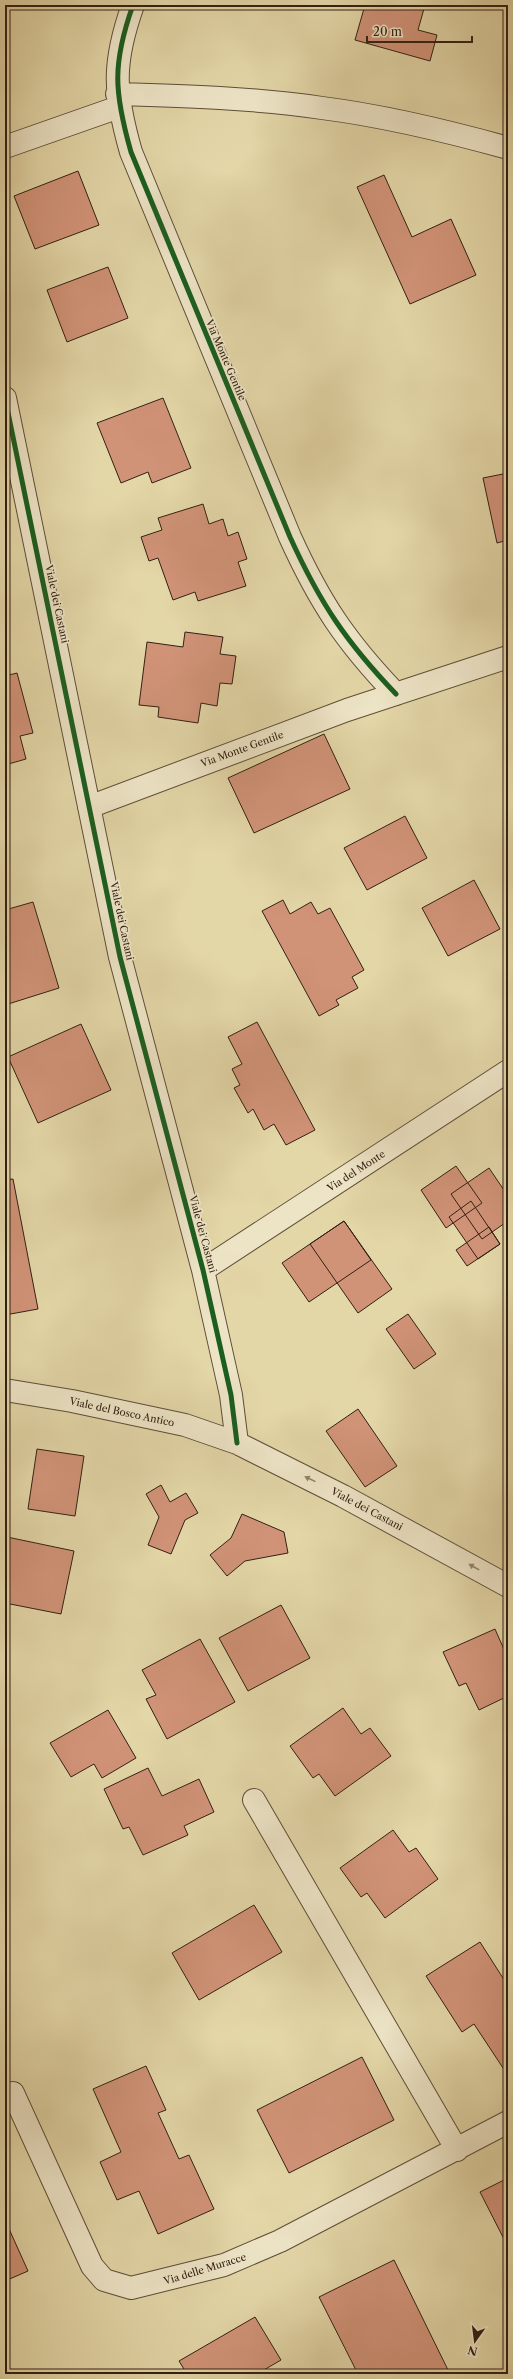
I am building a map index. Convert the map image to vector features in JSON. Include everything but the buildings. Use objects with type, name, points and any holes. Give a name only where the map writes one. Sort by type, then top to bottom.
[{"type":"street","name":"Via Monte Gentile","points":[[132,5],[120,52],[118,100],[131,152],[302,562],[320,599],[343,634],[396,694]]},
{"type":"street","points":[[5,147],[118,100],[216,97],[322,108],[424,127],[508,148]]},
{"type":"street","name":"Viale dei Castani","points":[[5,398],[120,957],[203,1270],[231,1395],[237,1443],[343,1496],[508,1586]]},
{"type":"street","name":"Via Monte Gentile","points":[[89,807],[340,712],[508,658]]},
{"type":"street","name":"Via del Monte","points":[[203,1270],[508,1071]]},
{"type":"street","name":"Viale del Bosco Antico","points":[[5,1390],[72,1401],[177,1424],[237,1443]]},
{"type":"street","points":[[254,1800],[457,2150]]},
{"type":"street","name":"Via delle Muracce","points":[[14,2093],[92,2266],[104,2280],[122,2287],[139,2288],[224,2265],[262,2250],[457,2150],[508,2122]]},
{"type":"cycle path","points":[[133,5],[121,44],[118,78],[121,112],[131,152],[301,561],[324,602],[348,639],[396,694]]},
{"type":"cycle path","points":[[5,398],[120,957],[203,1270],[231,1395],[237,1443]]}]
